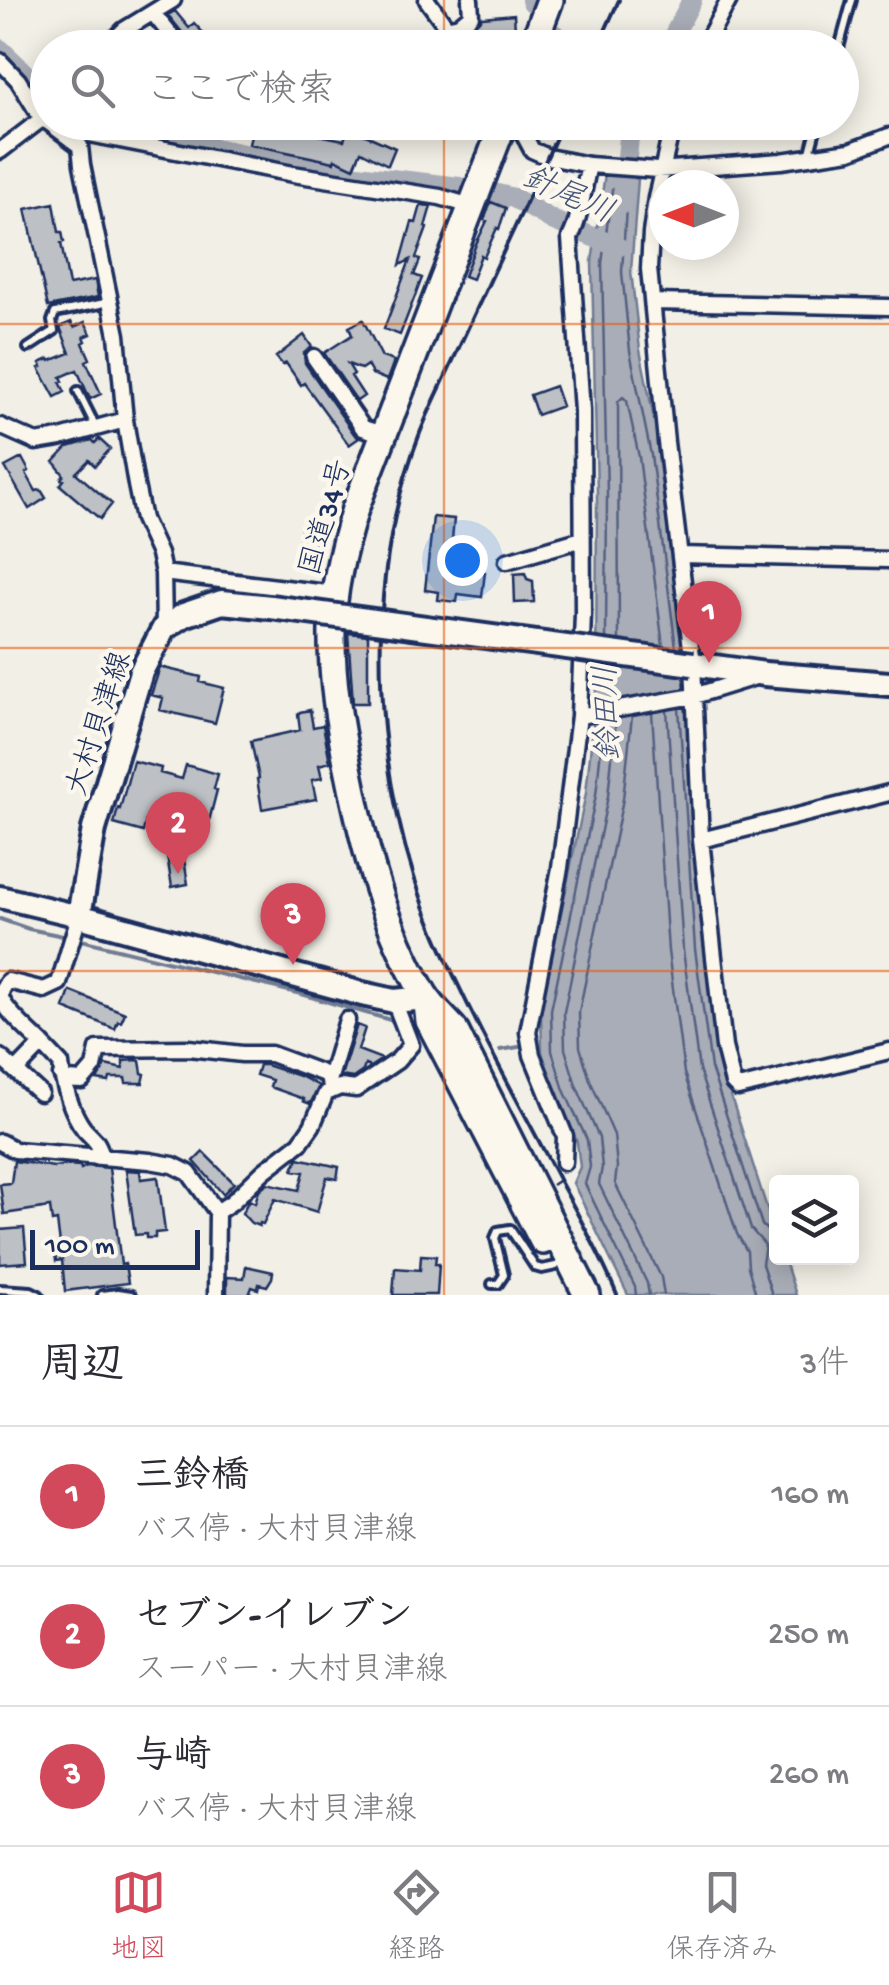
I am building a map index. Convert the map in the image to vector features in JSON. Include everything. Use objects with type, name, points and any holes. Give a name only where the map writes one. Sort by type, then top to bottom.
[{"type":"highway","points":[[539,30],[550,0]]},
{"type":"highway","name":"国道34号","points":[[497,140],[355,509],[335,594],[334,675],[338,722],[357,814],[393,933],[426,998],[454,1029],[587,1295]]},
{"type":"highway","name":"国道34号","points":[[426,998],[429,1021],[570,1295]]},
{"type":"main road","name":"大村貝津線","points":[[75,931],[99,812],[140,672],[164,628],[184,615],[222,602],[766,674],[889,684]]},
{"type":"main road","points":[[0,897],[75,931],[225,958],[397,1008],[426,998]]},
{"type":"street","points":[[124,30],[173,0]]},
{"type":"street","points":[[426,0],[446,28],[459,25],[471,15],[470,0]]},
{"type":"street","points":[[713,30],[729,0]]},
{"type":"street","points":[[153,13],[167,30]]},
{"type":"street","points":[[0,61],[30,97]]},
{"type":"street","points":[[0,151],[30,130]]},
{"type":"street","points":[[526,140],[532,150],[548,157],[590,165],[661,170],[850,151],[889,136]]},
{"type":"street","points":[[75,140],[80,146],[117,334],[124,420],[143,519],[159,554],[163,574],[164,628]]},
{"type":"street","points":[[120,140],[293,174],[440,197],[470,206]]},
{"type":"street","points":[[661,170],[668,140]]},
{"type":"street","points":[[564,1162],[565,1136],[532,1055],[529,1038],[584,715],[582,411],[570,238],[578,222],[590,165]]},
{"type":"street","points":[[650,260],[693,664],[691,697],[701,840],[724,1046],[734,1083],[738,1088],[889,1052]]},
{"type":"street","points":[[654,302],[889,307]]},
{"type":"street","points":[[314,358],[336,398],[363,428],[382,434]]},
{"type":"street","points":[[0,426],[36,442],[124,420]]},
{"type":"street","points":[[506,561],[582,539]]},
{"type":"street","points":[[680,555],[889,560]]},
{"type":"street","points":[[163,574],[335,594]]},
{"type":"street","points":[[584,715],[691,697],[766,674]]},
{"type":"street","points":[[701,840],[889,793]]},
{"type":"street","points":[[75,931],[60,984],[44,990],[8,981],[1,998],[61,1064],[62,1081],[83,1128],[97,1142],[101,1157]]},
{"type":"street","points":[[61,1074],[68,1080],[82,1081],[94,1067],[98,1049],[189,1048],[271,1054],[340,1087],[356,1089],[397,1061],[411,1046],[397,1008]]},
{"type":"street","points":[[217,1212],[300,1143],[312,1126],[332,1083],[347,1020]]},
{"type":"street","points":[[16,1071],[42,1044]]},
{"type":"street","points":[[0,1056],[40,1093]]},
{"type":"street","points":[[0,1142],[15,1150],[173,1165],[189,1173],[217,1212],[216,1295]]},
{"type":"lane","points":[[844,30],[852,0]]},
{"type":"lane","points":[[809,157],[813,140]]},
{"type":"lane","points":[[28,348],[54,331],[54,313],[110,302]]},
{"type":"lane","points":[[78,391],[96,428]]},
{"type":"lane","points":[[492,1284],[498,1284],[504,1275],[496,1238],[498,1230],[504,1228],[510,1229],[535,1267],[556,1266]]},
{"type":"lane","points":[[0,1289],[38,1295]]},
{"type":"lane","points":[[102,1295],[131,1295]]},
{"type":"path","points":[[538,1194],[558,1181],[564,1162]]},
{"type":"water","points":[[605,174],[638,179],[631,271],[640,350],[661,453],[686,649],[705,948],[721,1066],[769,1214],[769,1265],[786,1265],[796,1295],[628,1295],[573,1183],[580,1167],[577,1142],[542,1052],[541,1009],[586,793],[596,697],[592,262]]},
{"type":"building","points":[[175,11],[189,28],[194,23],[200,30],[180,30],[168,15]]},
{"type":"building","points":[[514,14],[515,30],[469,30],[482,17]]},
{"type":"building","points":[[250,140],[377,140],[395,148],[388,165],[361,151],[354,168],[335,159],[334,162],[249,144]]},
{"type":"building","points":[[491,202],[506,208],[472,279],[464,276]]},
{"type":"building","points":[[54,203],[69,285],[95,280],[98,297],[48,307],[26,209]]},
{"type":"building","points":[[421,205],[431,206],[416,258],[420,260],[414,275],[422,278],[400,335],[384,329],[410,260],[400,265]]},
{"type":"building","points":[[363,320],[382,357],[394,361],[387,380],[372,374],[367,365],[361,369],[348,364],[364,396],[357,401],[324,353],[352,335],[349,327]]},
{"type":"building","points":[[71,322],[74,327],[85,322],[91,334],[84,337],[90,359],[86,361],[101,394],[90,399],[77,370],[61,377],[65,392],[55,397],[39,368],[40,363],[70,353],[60,327]]},
{"type":"building","points":[[304,335],[312,347],[304,353],[305,363],[359,438],[349,445],[304,383],[301,385],[286,363],[283,365],[276,357]]},
{"type":"building","points":[[555,386],[562,406],[537,415],[530,395]]},
{"type":"building","points":[[99,439],[110,449],[95,466],[89,460],[76,473],[112,504],[100,519],[60,485],[64,475],[54,462],[68,447]]},
{"type":"building","points":[[22,458],[36,491],[41,490],[46,498],[29,509],[5,467]]},
{"type":"building","points":[[433,517],[454,519],[450,561],[477,564],[476,571],[485,572],[482,597],[458,594],[457,602],[438,600],[439,592],[425,590]]},
{"type":"building","points":[[302,527],[317,530],[310,565],[295,562]]},
{"type":"building","points":[[525,573],[533,581],[534,602],[515,603],[514,574]]},
{"type":"building","points":[[348,633],[368,635],[368,703],[353,703]]},
{"type":"building","points":[[160,667],[201,677],[200,682],[224,688],[215,723],[160,710],[163,698],[151,695]]},
{"type":"building","points":[[310,710],[313,727],[323,725],[330,762],[319,765],[322,778],[312,780],[316,799],[262,809],[251,741],[300,730],[298,714]]},
{"type":"building","points":[[133,761],[161,768],[160,773],[182,779],[186,765],[218,774],[207,829],[152,814],[143,832],[114,824]]},
{"type":"building","points":[[183,853],[188,884],[172,887],[167,856]]},
{"type":"building","points":[[70,991],[125,1013],[121,1022],[115,1029],[64,1008]]},
{"type":"building","points":[[357,1025],[365,1028],[358,1050],[382,1059],[370,1067],[365,1065],[353,1078],[341,1076]]},
{"type":"building","points":[[137,1060],[145,1074],[143,1083],[126,1083],[125,1078],[97,1080],[105,1065],[123,1069],[123,1061]]},
{"type":"building","points":[[259,1065],[319,1086],[310,1104],[270,1087],[272,1080],[256,1075]]},
{"type":"building","points":[[203,1152],[234,1183],[223,1194],[194,1161]]},
{"type":"building","points":[[298,1158],[339,1167],[337,1179],[327,1177],[317,1212],[275,1199],[263,1224],[251,1223],[242,1213],[249,1200],[255,1203],[259,1190],[267,1183],[299,1190],[304,1172],[293,1170]]},
{"type":"building","points":[[14,1161],[81,1169],[109,1168],[121,1265],[125,1264],[128,1283],[65,1291],[62,1260],[56,1261],[54,1245],[60,1244],[57,1221],[52,1222],[50,1207],[4,1214],[0,1184],[11,1183]]},
{"type":"building","points":[[126,1170],[140,1171],[141,1179],[158,1177],[165,1232],[155,1233],[155,1238],[135,1235]]},
{"type":"building","points":[[24,1228],[27,1262],[0,1264],[0,1230]]},
{"type":"building","points":[[421,1255],[436,1256],[437,1295],[393,1295],[395,1268],[420,1270]]},
{"type":"building","points":[[246,1266],[273,1272],[272,1278],[267,1286],[252,1287],[249,1295],[227,1295],[227,1277],[244,1278]]},
{"type":"waterway","name":"鈴田川","points":[[676,30],[692,0]]},
{"type":"waterway","name":"針尾川","points":[[0,49],[30,80]]},
{"type":"waterway","name":"針尾川","points":[[175,140],[332,172],[460,187]]},
{"type":"waterway","name":"鈴田川","points":[[622,204],[629,140]]},
{"type":"waterway","name":"針尾川","points":[[493,193],[514,198],[554,221],[618,247]]},
{"type":"waterway","points":[[0,919],[68,937]]},
{"type":"waterway","points":[[77,939],[301,994],[397,1022]]},
{"type":"waterway","points":[[500,1050],[525,1046]]},
{"type":"railway","points":[[605,30],[619,0]]},
{"type":"railway","points":[[555,140],[420,433],[401,493],[388,555],[381,686],[398,815],[414,877],[436,936],[617,1295]]},
{"type":"place","name":"三鈴橋","points":[[709,663]]},
{"type":"place","name":"セブン-イレブン","points":[[178,874]]},
{"type":"place","name":"与崎","points":[[293,965]]}]
